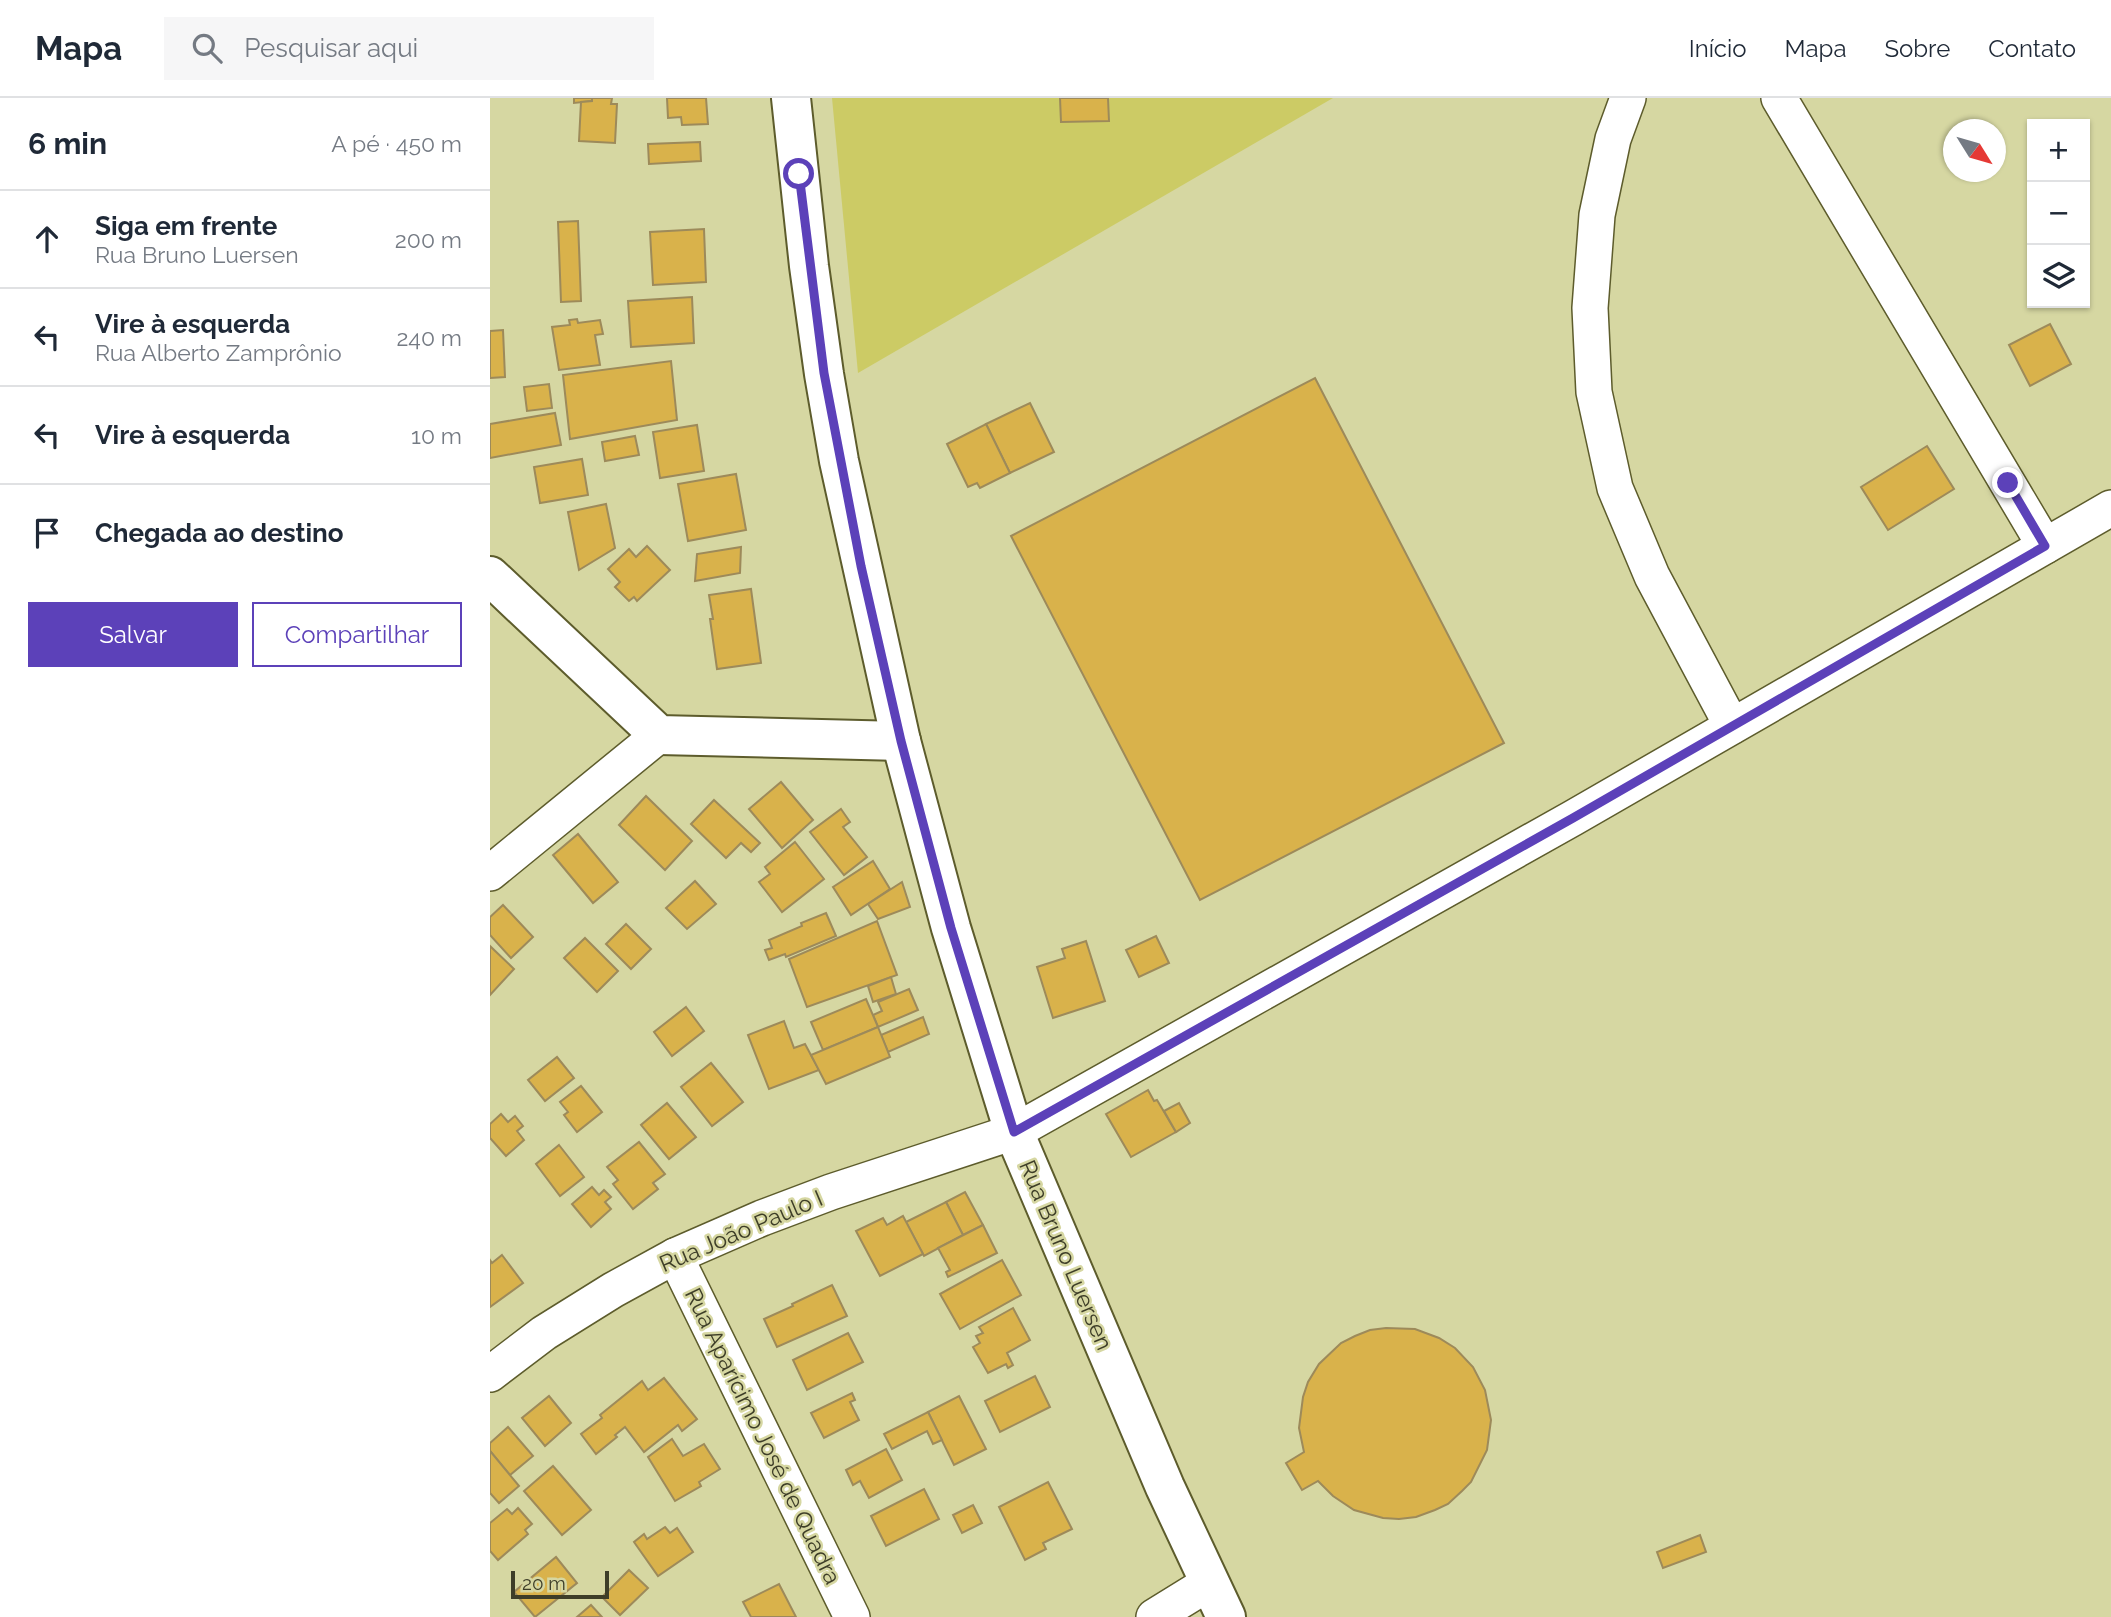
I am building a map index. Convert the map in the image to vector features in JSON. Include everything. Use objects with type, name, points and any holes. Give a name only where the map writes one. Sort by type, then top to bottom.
[{"type":"main road","name":"Rua Bruno Luersen","points":[[791,98],[824,373],[858,553],[901,741],[951,928],[1014,1132],[1165,1487],[1226,1617]]},
{"type":"main road","points":[[490,576],[659,735],[901,741]]},
{"type":"street","points":[[1628,98],[1613,139],[1597,215],[1590,308],[1594,392],[1615,488],[1653,576],[1732,726]]},
{"type":"street","points":[[1779,98],[2045,546]]},
{"type":"street","name":"Rua João Paulo I","points":[[490,1374],[544,1333],[613,1290],[675,1256],[762,1218],[831,1192],[1014,1132],[1573,818],[2111,508]]},
{"type":"street","points":[[490,873],[659,735]]},
{"type":"street","name":"Rua Aparícimo José de Quadra","points":[[675,1256],[852,1617]]},
{"type":"street","points":[[1154,1617],[1209,1583]]},
{"type":"shaded area","points":[[832,98],[1333,98],[858,373]]},
{"type":"building","points":[[574,98],[592,98],[592,101],[574,103]]},
{"type":"building","points":[[592,98],[612,98],[611,104],[617,104],[615,143],[579,141],[581,102],[592,101]]},
{"type":"building","points":[[667,98],[706,98],[708,124],[682,125],[681,117],[668,118]]},
{"type":"building","points":[[1060,98],[1108,98],[1109,121],[1061,122]]},
{"type":"building","points":[[700,142],[701,161],[649,164],[648,144]]},
{"type":"building","points":[[578,221],[581,301],[561,302],[558,222]]},
{"type":"building","points":[[704,229],[706,282],[653,285],[650,232]]},
{"type":"building","points":[[692,297],[694,343],[631,347],[628,301]]},
{"type":"building","points":[[577,319],[578,323],[600,320],[603,334],[595,335],[600,365],[559,370],[552,327],[570,325],[569,320]]},
{"type":"building","points":[[2050,324],[2071,364],[2030,386],[2009,345]]},
{"type":"building","points":[[503,330],[505,377],[490,378],[490,331]]},
{"type":"building","points":[[671,361],[677,420],[570,439],[563,375]]},
{"type":"building","points":[[1315,378],[1504,743],[1200,900],[1011,536]]},
{"type":"building","points":[[549,384],[552,408],[527,411],[524,387]]},
{"type":"building","points":[[1030,403],[1054,452],[1010,473],[986,424]]},
{"type":"building","points":[[555,413],[561,445],[490,458],[490,424]]},
{"type":"building","points":[[986,424],[1010,473],[980,488],[977,483],[968,487],[947,444]]},
{"type":"building","points":[[697,425],[704,471],[660,478],[653,432]]},
{"type":"building","points":[[635,436],[639,455],[605,461],[602,442]]},
{"type":"building","points":[[1927,446],[1954,489],[1888,530],[1861,487]]},
{"type":"building","points":[[582,459],[588,495],[540,503],[534,467]]},
{"type":"building","points":[[736,474],[746,530],[688,541],[678,484]]},
{"type":"building","points":[[606,504],[615,548],[579,570],[568,512]]},
{"type":"building","points":[[647,546],[670,570],[637,601],[634,597],[629,601],[615,587],[620,582],[608,569],[629,549],[636,557]]},
{"type":"building","points":[[741,547],[740,573],[695,581],[697,554]]},
{"type":"building","points":[[751,589],[761,663],[717,669],[709,595]]},
{"type":"building","points":[[781,782],[813,820],[782,848],[749,809]]},
{"type":"building","points":[[646,796],[692,841],[665,870],[619,825]]},
{"type":"building","points":[[714,800],[760,843],[751,852],[741,843],[726,858],[691,824]]},
{"type":"building","points":[[841,809],[850,822],[843,827],[867,857],[844,875],[810,832]]},
{"type":"building","points":[[578,834],[618,882],[593,903],[553,855]]},
{"type":"building","points":[[795,842],[824,879],[782,912],[759,882],[770,874],[765,867]]},
{"type":"building","points":[[873,861],[890,889],[851,915],[833,887]]},
{"type":"building","points":[[695,881],[716,904],[687,929],[666,908]]},
{"type":"building","points":[[902,882],[910,907],[878,919],[868,904]]},
{"type":"building","points":[[503,905],[533,937],[511,958],[490,935],[490,917]]},
{"type":"building","points":[[826,913],[836,936],[786,957],[785,954],[769,960],[765,950],[772,948],[769,940]]},
{"type":"building","points":[[877,921],[897,975],[807,1007],[789,959]]},
{"type":"building","points":[[626,924],[651,949],[631,969],[606,944]]},
{"type":"building","points":[[1156,936],[1169,963],[1139,977],[1126,950]]},
{"type":"building","points":[[585,938],[618,971],[597,992],[564,958]]},
{"type":"building","points":[[1086,941],[1105,1001],[1053,1018],[1037,967],[1065,958],[1062,949]]},
{"type":"building","points":[[490,946],[514,969],[490,995]]},
{"type":"building","points":[[891,977],[896,994],[873,1002],[868,986]]},
{"type":"building","points":[[909,989],[918,1010],[878,1027],[873,1015],[882,1011],[878,1002]]},
{"type":"building","points":[[866,999],[878,1027],[823,1050],[811,1022]]},
{"type":"building","points":[[686,1007],[704,1031],[672,1056],[654,1032]]},
{"type":"building","points":[[923,1017],[929,1034],[888,1052],[881,1035]]},
{"type":"building","points":[[784,1021],[794,1048],[805,1044],[819,1070],[769,1089],[748,1035]]},
{"type":"building","points":[[878,1027],[890,1057],[826,1084],[811,1055]]},
{"type":"building","points":[[557,1057],[574,1078],[545,1101],[528,1080]]},
{"type":"building","points":[[711,1063],[743,1102],[712,1126],[681,1087]]},
{"type":"building","points":[[581,1086],[602,1112],[577,1132],[564,1115],[568,1112],[560,1102]]},
{"type":"building","points":[[1148,1090],[1176,1132],[1131,1157],[1106,1114]]},
{"type":"building","points":[[667,1103],[696,1137],[669,1159],[641,1125]]},
{"type":"building","points":[[1179,1103],[1190,1123],[1176,1132],[1164,1111]]},
{"type":"building","points":[[501,1114],[508,1122],[515,1116],[523,1126],[517,1131],[524,1140],[506,1156],[490,1138],[490,1124]]},
{"type":"building","points":[[639,1142],[665,1174],[653,1183],[658,1189],[633,1209],[613,1184],[618,1180],[607,1167]]},
{"type":"building","points":[[559,1145],[584,1177],[560,1196],[536,1164]]},
{"type":"building","points":[[592,1187],[599,1195],[604,1190],[611,1197],[605,1202],[611,1209],[591,1227],[572,1204]]},
{"type":"building","points":[[965,1192],[983,1225],[963,1235],[946,1202]]},
{"type":"building","points":[[946,1202],[963,1235],[924,1256],[906,1222]]},
{"type":"building","points":[[903,1216],[923,1254],[880,1276],[856,1231],[883,1218],[887,1225]]},
{"type":"building","points":[[983,1225],[997,1253],[948,1277],[946,1272],[950,1270],[938,1248]]},
{"type":"building","points":[[502,1255],[523,1283],[490,1307],[490,1260],[492,1263]]},
{"type":"building","points":[[1002,1260],[1021,1295],[960,1329],[940,1294]]},
{"type":"building","points":[[832,1285],[847,1316],[777,1347],[764,1319]]},
{"type":"building","points":[[1013,1308],[1030,1340],[1007,1353],[1013,1365],[1008,1368],[1006,1364],[988,1373],[973,1347],[980,1343],[976,1336],[983,1333],[979,1327]]},
{"type":"building","points":[[1415,1329],[1439,1338],[1455,1348],[1473,1367],[1485,1390],[1491,1420],[1487,1450],[1471,1482],[1448,1504],[1416,1517],[1399,1519],[1383,1518],[1354,1510],[1333,1496],[1318,1481],[1302,1490],[1286,1463],[1304,1452],[1299,1428],[1303,1397],[1319,1364],[1341,1343],[1370,1330]]},
{"type":"building","points":[[848,1333],[863,1362],[807,1390],[793,1360]]},
{"type":"building","points":[[1035,1376],[1050,1407],[1000,1432],[985,1401]]},
{"type":"building","points":[[664,1378],[697,1419],[682,1431],[678,1425],[644,1452],[625,1427],[596,1454],[581,1434],[642,1381],[648,1390]]},
{"type":"building","points":[[852,1393],[855,1400],[850,1402],[859,1420],[824,1438],[811,1413]]},
{"type":"building","points":[[549,1396],[571,1423],[545,1446],[522,1418]]},
{"type":"building","points":[[959,1396],[986,1449],[954,1465],[928,1412]]},
{"type":"building","points":[[928,1412],[942,1440],[933,1444],[927,1431],[892,1449],[884,1434]]},
{"type":"building","points":[[508,1427],[533,1456],[510,1475],[490,1451],[490,1443]]},
{"type":"building","points":[[672,1439],[683,1456],[704,1444],[720,1469],[699,1482],[701,1486],[675,1501],[648,1457]]},
{"type":"building","points":[[886,1449],[902,1480],[869,1498],[860,1481],[853,1485],[846,1470]]},
{"type":"building","points":[[490,1451],[519,1486],[499,1503],[490,1493]]},
{"type":"building","points":[[553,1466],[591,1510],[562,1535],[524,1491]]},
{"type":"building","points":[[1048,1482],[1072,1529],[1043,1543],[1046,1549],[1025,1560],[999,1507]]},
{"type":"building","points":[[924,1489],[939,1519],[886,1546],[871,1516]]},
{"type":"building","points":[[973,1505],[982,1523],[962,1533],[953,1515]]},
{"type":"building","points":[[518,1508],[532,1524],[525,1530],[528,1534],[498,1560],[490,1551],[490,1523],[507,1509],[512,1514]]},
{"type":"building","points":[[665,1527],[670,1533],[677,1528],[693,1552],[658,1576],[634,1542],[644,1534],[647,1539]]},
{"type":"building","points":[[1700,1535],[1706,1552],[1663,1568],[1657,1552]]},
{"type":"building","points":[[556,1557],[577,1583],[535,1617],[514,1592]]},
{"type":"building","points":[[629,1570],[648,1588],[620,1615],[602,1597]]},
{"type":"building","points":[[779,1584],[796,1617],[751,1617],[743,1602]]},
{"type":"building","points":[[591,1605],[602,1617],[577,1617]]},
{"type":"route","points":[[799,174],[824,373],[861,566],[901,741],[951,928],[1014,1132],[1573,818],[2045,546],[2008,483]]}]
